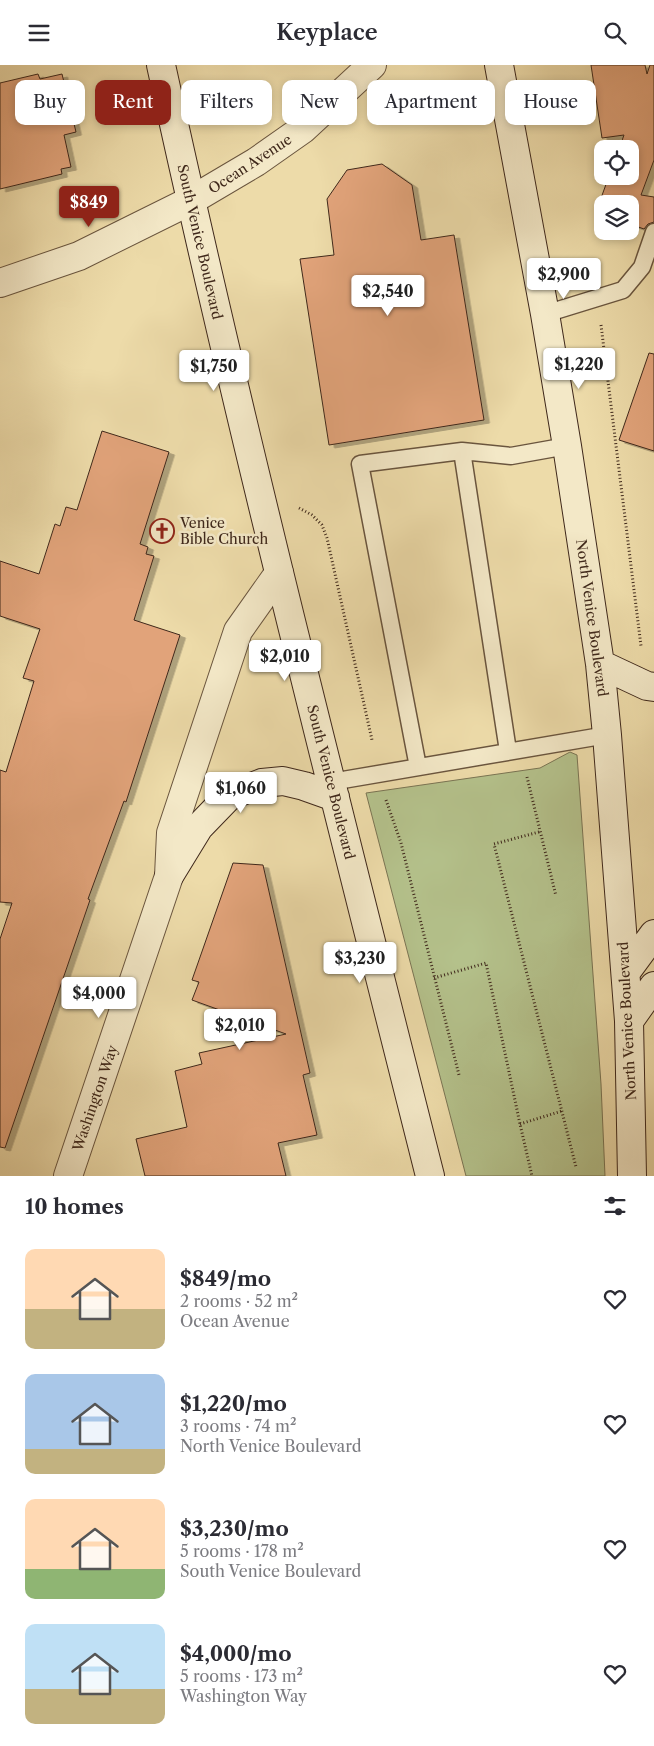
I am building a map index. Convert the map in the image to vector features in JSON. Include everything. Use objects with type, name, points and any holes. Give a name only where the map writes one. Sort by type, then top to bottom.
[{"type":"main road","name":"South Venice Boulevard","points":[[161,65],[190,201],[279,573],[430,1176]]},
{"type":"main road","name":"Ocean Avenue","points":[[0,283],[79,256],[190,201],[256,162],[303,129],[372,65]]},
{"type":"main road","name":"North Venice Boulevard","points":[[499,65],[545,314],[600,664],[630,1021],[632,1176]]},
{"type":"main road","name":"Washington Way","points":[[68,1176],[169,876],[171,833],[238,631],[279,573]]},
{"type":"main road","points":[[600,664],[647,686],[654,687]]},
{"type":"main road","points":[[169,876],[199,827],[229,795],[262,783],[283,781],[304,786],[333,789]]},
{"type":"main road","points":[[626,972],[654,934]]},
{"type":"main road","points":[[630,1021],[654,986]]},
{"type":"lane","points":[[545,314],[623,290],[642,267],[654,233]]},
{"type":"lane","points":[[418,767],[360,463],[462,451],[510,456],[567,446]]},
{"type":"lane","points":[[462,451],[514,750]]},
{"type":"lane","points":[[333,789],[418,767],[607,735]]},
{"type":"path","points":[[600,319],[641,649]]},
{"type":"path","points":[[296,503],[301,510],[312,515],[322,525],[372,740]]},
{"type":"path","points":[[514,750],[556,896]]},
{"type":"path","points":[[383,791],[401,843],[459,1075]]},
{"type":"path","points":[[539,832],[494,845],[576,1167]]},
{"type":"path","points":[[434,977],[486,963],[532,1176]]},
{"type":"path","points":[[520,1124],[562,1111]]},
{"type":"green space","points":[[570,752],[577,755],[601,1084],[605,1176],[466,1176],[366,793],[540,768]]},
{"type":"building","points":[[591,65],[645,65],[647,74],[650,65],[654,65],[654,160],[641,195],[654,197],[654,222],[648,224],[644,229],[639,227],[639,195],[602,195],[606,185],[639,185],[639,140],[622,140],[624,135],[602,138],[596,98],[596,80],[593,80]]},
{"type":"building","points":[[38,74],[40,79],[62,74],[63,80],[15,80],[15,125],[74,125],[76,132],[64,135],[71,167],[61,169],[62,174],[0,189],[0,83]]},
{"type":"building","points":[[382,164],[412,185],[421,240],[454,235],[484,420],[329,445],[300,259],[334,255],[327,199],[347,170]]},
{"type":"building","points":[[649,353],[654,354],[654,451],[619,440]]},
{"type":"building","points":[[102,431],[169,452],[140,544],[148,547],[146,554],[154,556],[134,620],[180,635],[126,802],[124,801],[88,899],[90,900],[5,1148],[0,1147],[0,939],[12,903],[0,902],[0,770],[6,772],[34,681],[23,678],[40,629],[0,616],[0,561],[39,574],[55,524],[60,526],[66,507],[77,510]]},
{"type":"building","points":[[233,863],[263,865],[310,1073],[303,1075],[317,1135],[278,1143],[286,1176],[145,1176],[136,1139],[187,1127],[175,1071],[202,1064],[199,1053],[286,1034],[192,1000],[199,982],[192,980]]},
{"type":"place","name":"Venice Bible Church","points":[[162,531]]}]
